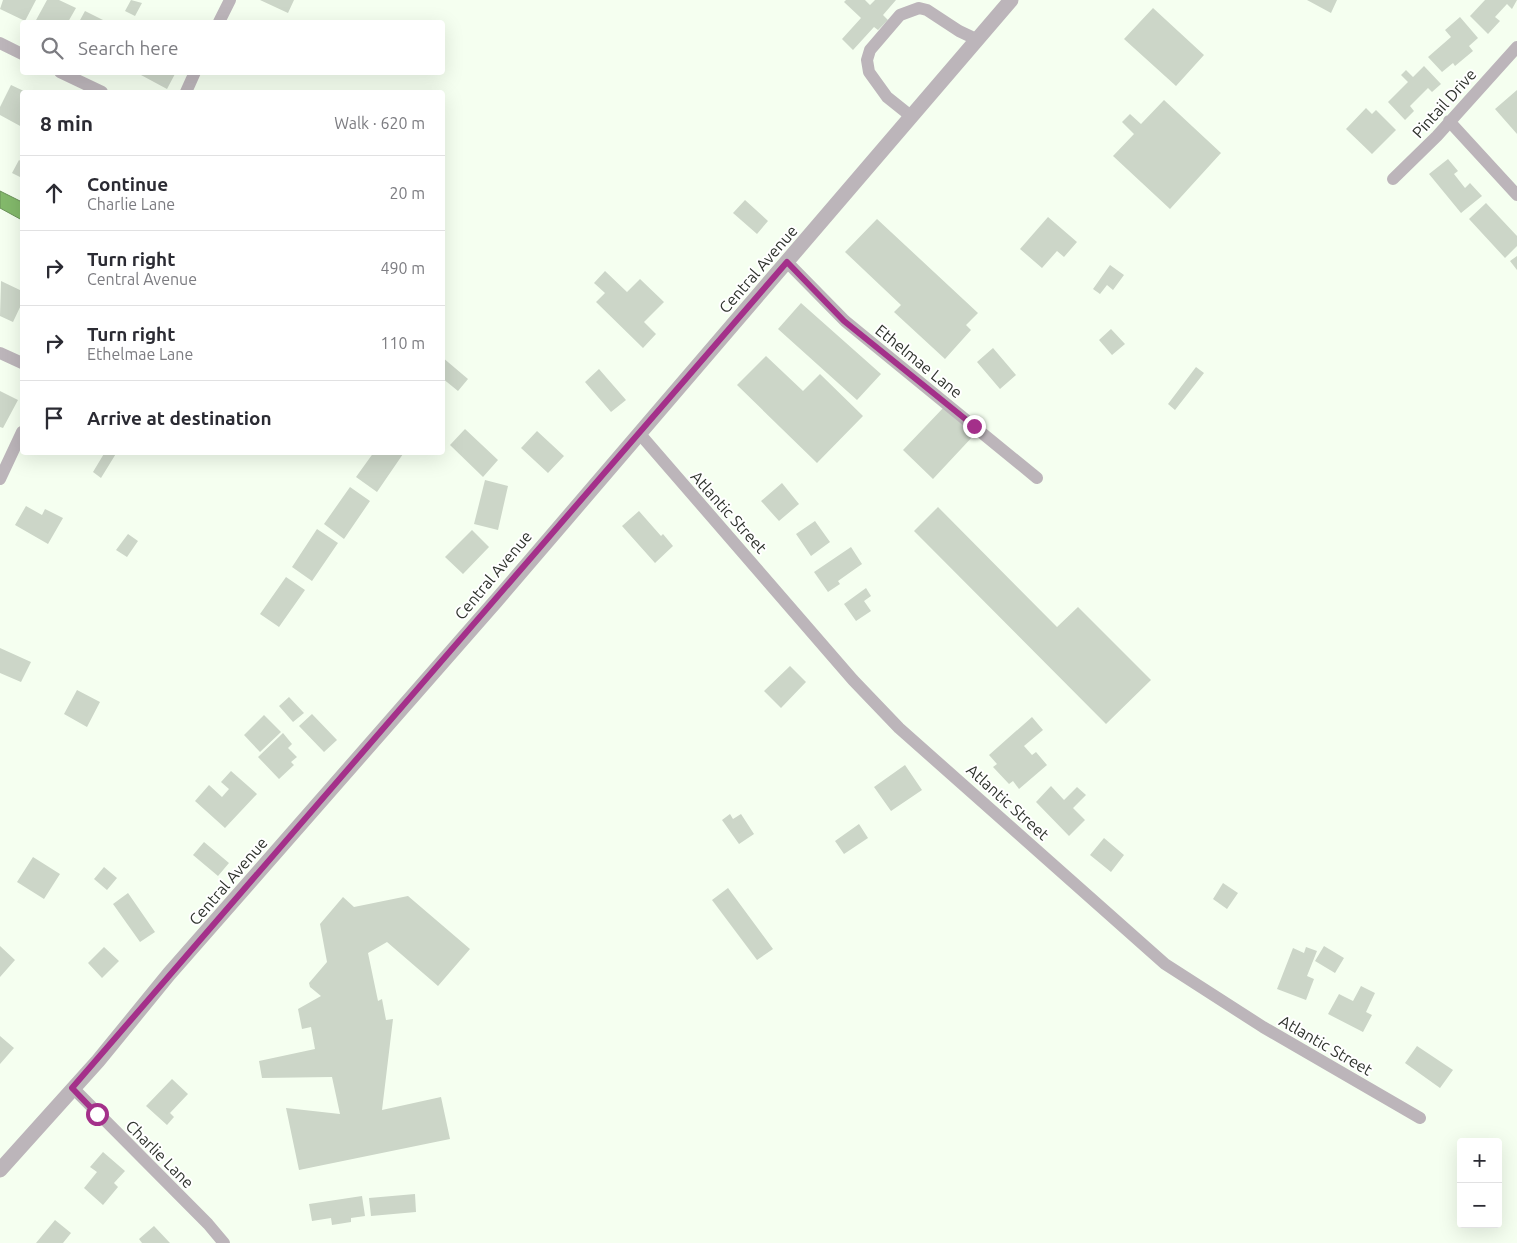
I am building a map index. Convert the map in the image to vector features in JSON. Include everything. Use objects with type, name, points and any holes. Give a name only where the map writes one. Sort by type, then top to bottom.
[{"type":"street","points":[[220,20],[230,0]]},
{"type":"street","name":"Central Avenue","points":[[0,1170],[787,262],[1011,0]]},
{"type":"street","points":[[912,117],[887,97],[869,72],[867,60],[870,50],[900,15],[919,8],[927,10],[959,31],[978,40]]},
{"type":"street","points":[[0,44],[20,53]]},
{"type":"street","name":"Pintail Drive","points":[[1393,179],[1517,47]]},
{"type":"street","points":[[66,75],[98,90]]},
{"type":"street","points":[[187,90],[194,75]]},
{"type":"street","points":[[1449,121],[1517,195]]},
{"type":"street","name":"Ethelmae Lane","points":[[787,262],[844,321],[992,443],[1038,478]]},
{"type":"street","points":[[0,353],[20,362]]},
{"type":"street","name":"Atlantic Street","points":[[639,433],[853,680],[900,728],[1165,964],[1263,1028],[1420,1118]]},
{"type":"street","points":[[0,479],[20,436]]},
{"type":"street","name":"Charlie Lane","points":[[72,1088],[208,1224],[224,1243]]},
{"type":"shaded area","points":[[0,191],[20,201],[20,219],[0,208]]},
{"type":"building","points":[[3,0],[36,0],[26,20],[0,9]]},
{"type":"building","points":[[47,0],[59,0],[76,8],[69,20],[36,20]]},
{"type":"building","points":[[131,0],[142,3],[135,16],[125,11]]},
{"type":"building","points":[[260,0],[294,0],[288,13]]},
{"type":"building","points":[[846,0],[865,0],[870,5],[875,0],[896,0],[883,15],[888,20],[878,30],[874,27],[853,50],[842,39],[861,18],[844,2]]},
{"type":"building","points":[[1307,0],[1337,0],[1331,13]]},
{"type":"building","points":[[1485,0],[1517,0],[1512,9],[1507,4],[1495,17],[1500,21],[1488,34],[1470,16]]},
{"type":"building","points":[[1153,8],[1204,55],[1176,86],[1124,39]]},
{"type":"building","points":[[85,11],[103,20],[80,20]]},
{"type":"building","points":[[1460,17],[1478,38],[1469,46],[1473,51],[1455,66],[1453,63],[1442,72],[1428,57],[1451,37],[1445,30]]},
{"type":"building","points":[[1424,66],[1441,84],[1432,92],[1428,88],[1410,106],[1414,111],[1405,120],[1388,102],[1408,82],[1401,75],[1406,70],[1413,77]]},
{"type":"building","points":[[141,75],[174,75],[167,89]]},
{"type":"building","points":[[11,85],[22,90],[20,90],[20,126],[0,115],[0,107]]},
{"type":"building","points":[[1517,90],[1517,134],[1495,109]]},
{"type":"building","points":[[1164,100],[1221,153],[1170,209],[1113,156],[1134,134],[1122,122],[1130,114],[1141,124]]},
{"type":"building","points":[[1366,108],[1372,114],[1376,110],[1396,130],[1372,154],[1346,129]]},
{"type":"building","points":[[1448,159],[1458,171],[1454,174],[1465,188],[1470,183],[1482,196],[1461,213],[1429,174]]},
{"type":"building","points":[[19,160],[20,177],[12,173]]},
{"type":"building","points":[[745,200],[768,221],[757,234],[733,213]]},
{"type":"building","points":[[1486,203],[1517,236],[1517,246],[1505,258],[1469,219]]},
{"type":"building","points":[[1048,217],[1077,242],[1064,257],[1057,251],[1042,268],[1020,249]]},
{"type":"building","points":[[877,219],[978,313],[966,325],[971,330],[945,359],[894,312],[901,305],[845,252]]},
{"type":"building","points":[[1517,256],[1517,270],[1510,261]]},
{"type":"building","points":[[1110,265],[1124,275],[1113,290],[1107,285],[1100,294],[1093,289]]},
{"type":"building","points":[[605,271],[627,292],[640,279],[664,302],[644,322],[656,334],[643,348],[596,302],[605,293],[594,283]]},
{"type":"building","points":[[1,281],[20,290],[20,307],[13,322],[0,316]]},
{"type":"building","points":[[801,303],[881,374],[857,400],[778,329]]},
{"type":"building","points":[[1111,329],[1125,344],[1112,355],[1099,340]]},
{"type":"building","points":[[993,348],[1016,375],[1000,389],[977,362]]},
{"type":"building","points":[[766,356],[803,391],[820,374],[863,416],[817,463],[737,385]]},
{"type":"building","points":[[445,360],[468,379],[458,391],[445,380]]},
{"type":"building","points":[[1196,367],[1204,373],[1175,410],[1168,404]]},
{"type":"building","points":[[599,369],[626,400],[611,412],[585,382]]},
{"type":"building","points":[[0,391],[18,400],[3,428],[0,427]]},
{"type":"building","points":[[945,406],[975,434],[933,479],[903,450]]},
{"type":"building","points":[[465,429],[498,460],[483,477],[450,445]]},
{"type":"building","points":[[537,431],[564,456],[548,473],[521,448]]},
{"type":"building","points":[[103,455],[115,455],[101,478],[93,472]]},
{"type":"building","points":[[372,455],[402,455],[377,492],[356,477]]},
{"type":"building","points":[[485,480],[508,486],[498,530],[474,524]]},
{"type":"building","points":[[782,483],[799,504],[779,521],[761,501]]},
{"type":"building","points":[[350,487],[370,501],[344,539],[324,524]]},
{"type":"building","points":[[26,506],[42,515],[45,509],[63,518],[48,544],[15,525]]},
{"type":"building","points":[[938,507],[1057,627],[1078,607],[1151,680],[1106,724],[914,531]]},
{"type":"building","points":[[639,511],[661,536],[663,534],[673,546],[655,563],[622,526]]},
{"type":"building","points":[[815,521],[830,542],[811,556],[796,534]]},
{"type":"building","points":[[317,529],[338,543],[312,581],[292,567]]},
{"type":"building","points":[[472,530],[489,547],[463,574],[445,557]]},
{"type":"building","points":[[128,534],[138,541],[127,557],[116,550]]},
{"type":"building","points":[[851,547],[862,564],[838,581],[840,584],[828,592],[814,572]]},
{"type":"building","points":[[286,577],[305,590],[279,627],[260,614]]},
{"type":"building","points":[[866,588],[871,596],[864,601],[871,611],[856,621],[844,604]]},
{"type":"building","points":[[0,648],[31,662],[21,682],[0,673]]},
{"type":"building","points":[[790,666],[806,682],[781,708],[764,691]]},
{"type":"building","points":[[77,690],[100,702],[87,727],[64,714]]},
{"type":"building","points":[[289,697],[304,713],[293,722],[279,706]]},
{"type":"building","points":[[312,714],[337,740],[324,752],[299,726]]},
{"type":"building","points":[[264,715],[281,732],[260,752],[244,735]]},
{"type":"building","points":[[1032,717],[1043,730],[1024,746],[1032,755],[1036,752],[1047,765],[1019,789],[1013,781],[1009,784],[993,767],[997,764],[989,755]]},
{"type":"building","points":[[283,733],[292,744],[288,748],[297,757],[291,762],[294,765],[279,779],[258,757]]},
{"type":"building","points":[[905,765],[922,790],[891,811],[874,787]]},
{"type":"building","points":[[231,771],[257,794],[225,828],[195,801],[209,785],[222,797],[229,789],[221,782]]},
{"type":"building","points":[[1051,786],[1064,800],[1077,787],[1086,795],[1073,808],[1085,820],[1069,836],[1036,802]]},
{"type":"building","points":[[730,814],[733,819],[741,814],[754,834],[739,844],[722,820]]},
{"type":"building","points":[[859,824],[868,838],[844,854],[835,841]]},
{"type":"building","points":[[1104,838],[1124,855],[1111,872],[1090,855]]},
{"type":"building","points":[[204,842],[229,863],[218,876],[193,855]]},
{"type":"building","points":[[33,857],[60,874],[44,899],[17,882]]},
{"type":"building","points":[[104,867],[117,878],[107,890],[94,879]]},
{"type":"building","points":[[1223,883],[1238,893],[1227,909],[1213,899]]},
{"type":"building","points":[[728,888],[773,949],[757,960],[712,900]]},
{"type":"building","points":[[128,893],[155,932],[140,942],[113,904]]},
{"type":"building","points":[[408,896],[470,949],[438,986],[387,942],[368,953],[378,1001],[382,999],[386,1020],[393,1019],[382,1110],[441,1097],[450,1139],[299,1170],[286,1108],[340,1114],[332,1077],[262,1078],[259,1061],[315,1049],[311,1027],[302,1029],[298,1009],[321,996],[310,987],[309,983],[327,962],[320,924],[343,897],[354,907]]},
{"type":"building","points":[[0,946],[15,960],[0,977]]},
{"type":"building","points":[[1324,946],[1344,958],[1335,973],[1315,961]]},
{"type":"building","points":[[104,947],[119,961],[102,978],[88,963]]},
{"type":"building","points":[[1306,947],[1317,951],[1307,976],[1314,979],[1306,1000],[1277,989],[1293,948],[1304,953]]},
{"type":"building","points":[[1361,986],[1375,993],[1366,1012],[1372,1015],[1363,1032],[1328,1014],[1339,994],[1353,1001]]},
{"type":"building","points":[[0,1036],[14,1048],[0,1064]]},
{"type":"building","points":[[1417,1046],[1453,1070],[1440,1088],[1405,1063]]},
{"type":"building","points":[[172,1079],[188,1094],[170,1113],[174,1117],[167,1125],[146,1106]]},
{"type":"building","points":[[103,1152],[125,1171],[114,1183],[118,1187],[103,1205],[84,1188],[97,1172],[90,1167]]},
{"type":"building","points":[[415,1194],[416,1212],[371,1216],[369,1198]]},
{"type":"building","points":[[362,1196],[365,1216],[351,1218],[351,1222],[332,1225],[331,1218],[312,1221],[309,1204]]},
{"type":"building","points":[[55,1220],[71,1233],[63,1243],[36,1243]]},
{"type":"building","points":[[154,1226],[170,1243],[142,1243],[139,1239]]},
{"type":"route","points":[[97,1114],[72,1088],[98,1061],[135,1014],[274,853],[294,834],[330,788],[351,767],[425,680],[496,601],[519,571],[608,467],[787,262],[796,274],[844,321],[974,426]]}]
